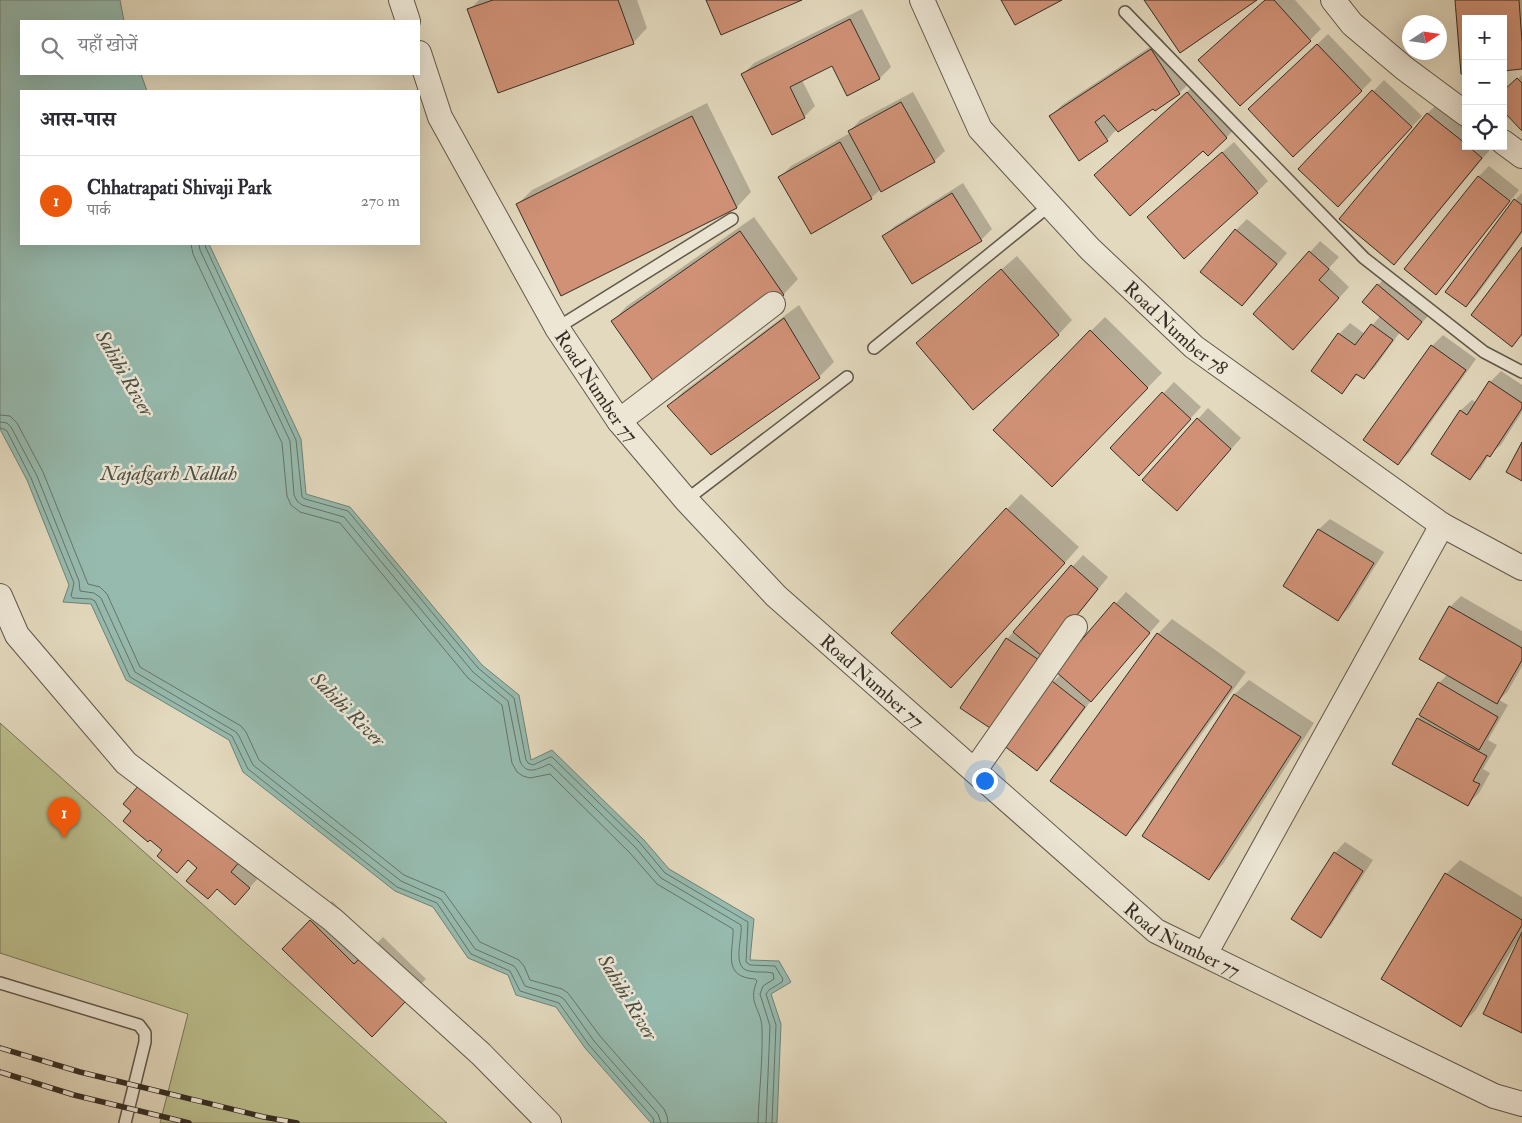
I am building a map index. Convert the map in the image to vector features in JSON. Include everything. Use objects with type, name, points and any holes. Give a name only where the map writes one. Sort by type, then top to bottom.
[{"type":"street","points":[[401,0],[408,20]]},
{"type":"street","name":"Road Number 78","points":[[922,0],[980,129],[1090,249],[1194,347],[1442,525],[1522,568]]},
{"type":"street","points":[[1332,0],[1352,24],[1397,62],[1462,111]]},
{"type":"street","name":"Road Number 77","points":[[420,57],[440,117],[557,328],[619,422],[686,500],[776,596],[1156,930],[1494,1096],[1522,1104]]},
{"type":"street","points":[[1507,145],[1522,156]]},
{"type":"street","points":[[619,422],[773,304]]},
{"type":"street","points":[[1205,954],[1442,525]]},
{"type":"street","points":[[0,596],[16,635],[126,763],[333,920],[481,1054],[549,1123]]},
{"type":"street","points":[[975,770],[1075,627]]},
{"type":"lane","points":[[1125,12],[1364,258],[1484,352],[1522,372]]},
{"type":"lane","points":[[874,348],[1050,205]]},
{"type":"lane","points":[[557,328],[732,219]]},
{"type":"lane","points":[[686,500],[847,377]]},
{"type":"lane","points":[[0,983],[139,1025],[144,1032],[146,1042],[125,1123]]},
{"type":"green space","points":[[0,723],[447,1123],[160,1123],[188,1014],[0,953]]},
{"type":"water","name":"Najafgarh Nallah","points":[[0,0],[120,0],[124,20],[20,20],[20,75],[141,75],[147,90],[20,90],[20,245],[209,245],[301,439],[306,494],[350,507],[482,665],[519,695],[531,760],[552,750],[644,840],[669,869],[754,919],[750,960],[779,961],[791,982],[771,994],[781,1024],[777,1123],[651,1123],[585,1048],[556,1007],[516,995],[508,975],[468,958],[433,907],[395,891],[243,772],[229,740],[126,680],[91,604],[63,602],[69,585],[27,480],[0,429]]},
{"type":"building","points":[[493,0],[618,0],[634,44],[498,93],[467,9]]},
{"type":"building","points":[[706,0],[802,0],[721,35]]},
{"type":"building","points":[[1001,0],[1062,0],[1015,25]]},
{"type":"building","points":[[1144,0],[1257,0],[1180,53]]},
{"type":"building","points":[[1265,0],[1274,0],[1311,41],[1240,106],[1198,60]]},
{"type":"building","points":[[1455,0],[1519,0],[1522,69],[1507,71],[1507,15],[1462,15],[1461,74]]},
{"type":"building","points":[[850,19],[880,79],[847,96],[832,66],[790,87],[805,118],[772,135],[741,74]]},
{"type":"building","points":[[1317,44],[1362,91],[1293,157],[1248,109]]},
{"type":"building","points":[[1151,49],[1180,94],[1118,132],[1104,115],[1095,122],[1108,141],[1079,161],[1049,116]]},
{"type":"building","points":[[1517,78],[1522,83],[1522,131],[1507,115],[1507,87]]},
{"type":"building","points":[[1372,90],[1412,127],[1338,207],[1298,169]]},
{"type":"building","points":[[1187,92],[1227,138],[1208,156],[1203,151],[1130,216],[1094,175]]},
{"type":"building","points":[[901,102],[935,162],[881,192],[848,131]]},
{"type":"building","points":[[1427,113],[1462,141],[1462,150],[1473,150],[1482,158],[1394,265],[1339,219]]},
{"type":"building","points":[[692,116],[737,208],[561,296],[516,204]]},
{"type":"building","points":[[840,142],[872,199],[811,234],[778,177]]},
{"type":"building","points":[[1222,152],[1258,193],[1184,259],[1147,217]]},
{"type":"building","points":[[1478,176],[1510,201],[1436,295],[1404,269]]},
{"type":"building","points":[[952,193],[982,241],[912,284],[882,236]]},
{"type":"building","points":[[1514,199],[1522,205],[1522,231],[1466,307],[1445,292]]},
{"type":"building","points":[[1235,229],[1277,264],[1242,306],[1200,272]]},
{"type":"building","points":[[740,231],[784,295],[656,385],[611,321]]},
{"type":"building","points":[[1522,247],[1522,334],[1512,347],[1471,315]]},
{"type":"building","points":[[1309,251],[1329,269],[1319,280],[1339,298],[1293,350],[1253,314]]},
{"type":"building","points":[[1001,269],[1059,335],[973,410],[916,343]]},
{"type":"building","points":[[1377,284],[1422,322],[1408,340],[1362,302]]},
{"type":"building","points":[[784,318],[820,378],[711,455],[667,406]]},
{"type":"building","points":[[1371,324],[1393,340],[1364,379],[1356,374],[1342,394],[1311,371],[1338,333],[1355,345]]},
{"type":"building","points":[[1090,330],[1148,388],[1052,487],[993,430]]},
{"type":"building","points":[[1431,345],[1466,370],[1398,465],[1363,440]]},
{"type":"building","points":[[1489,381],[1522,403],[1522,408],[1490,457],[1487,455],[1470,480],[1431,454],[1460,410],[1467,415]]},
{"type":"building","points":[[1162,392],[1191,419],[1139,476],[1110,448]]},
{"type":"building","points":[[1197,418],[1231,449],[1177,511],[1142,480]]},
{"type":"building","points":[[1522,442],[1522,481],[1506,472]]},
{"type":"building","points":[[1006,508],[1065,563],[951,688],[891,633]]},
{"type":"building","points":[[1318,529],[1374,563],[1338,621],[1283,586]]},
{"type":"building","points":[[1071,565],[1098,589],[1043,657],[1013,632]]},
{"type":"building","points":[[1114,602],[1150,633],[1091,702],[1055,671]]},
{"type":"building","points":[[1449,606],[1522,648],[1522,660],[1497,704],[1419,659]]},
{"type":"building","points":[[1157,633],[1232,687],[1126,836],[1050,781]]},
{"type":"building","points":[[1006,638],[1042,662],[996,732],[960,708]]},
{"type":"building","points":[[1052,681],[1085,707],[1037,771],[1003,745]]},
{"type":"building","points":[[1438,682],[1498,717],[1479,750],[1419,715]]},
{"type":"building","points":[[1234,694],[1301,737],[1209,880],[1142,836]]},
{"type":"building","points":[[1417,718],[1487,756],[1473,781],[1480,784],[1468,806],[1392,764]]},
{"type":"building","points":[[144,779],[240,861],[231,872],[250,888],[235,905],[217,889],[208,899],[186,881],[197,868],[188,860],[177,873],[157,856],[162,850],[150,840],[148,842],[123,821],[131,811],[123,804]]},
{"type":"building","points":[[1334,852],[1363,871],[1321,938],[1291,919]]},
{"type":"building","points":[[1445,873],[1522,920],[1522,925],[1461,1027],[1381,979]]},
{"type":"building","points":[[310,920],[354,964],[361,957],[406,1001],[372,1037],[282,949]]},
{"type":"building","points":[[1522,932],[1522,1033],[1483,1014]]},
{"type":"railway","points":[[0,1048],[80,1072],[264,1117],[297,1123]]},
{"type":"railway","points":[[0,1072],[74,1095],[189,1123]]},
{"type":"place","name":"Chhatrapati Shivaji Park","points":[[64,838]]},
{"type":"water label","name":"Sahibi River","points":[[125,373]]},
{"type":"water label","name":"Sahibi River","points":[[348,709]]},
{"type":"water label","name":"Sahibi River","points":[[628,997]]}]
